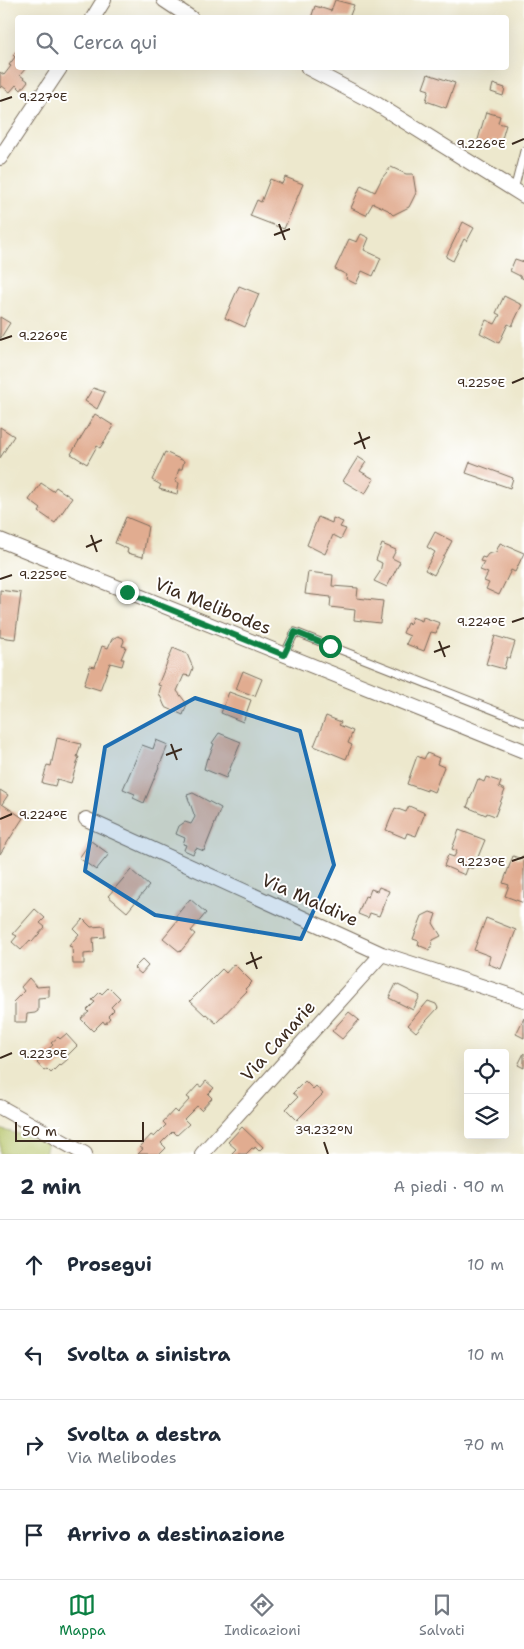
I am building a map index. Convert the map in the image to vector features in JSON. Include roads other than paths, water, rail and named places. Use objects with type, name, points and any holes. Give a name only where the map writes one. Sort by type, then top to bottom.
[{"type":"street","points":[[95,15],[104,0]]},
{"type":"street","points":[[164,0],[186,15]]},
{"type":"street","points":[[0,158],[59,70]]},
{"type":"street","points":[[312,70],[375,103],[519,193]]},
{"type":"street","name":"Via Melibodes","points":[[0,540],[524,751]]},
{"type":"street","name":"Via Maldive","points":[[86,819],[382,954],[524,1000]]},
{"type":"street","name":"Via Canarie","points":[[202,1154],[382,954]]},
{"type":"street","points":[[0,1107],[85,1154]]},
{"type":"lane","points":[[519,193],[524,151]]},
{"type":"lane","points":[[284,655],[295,632],[524,722]]}]
